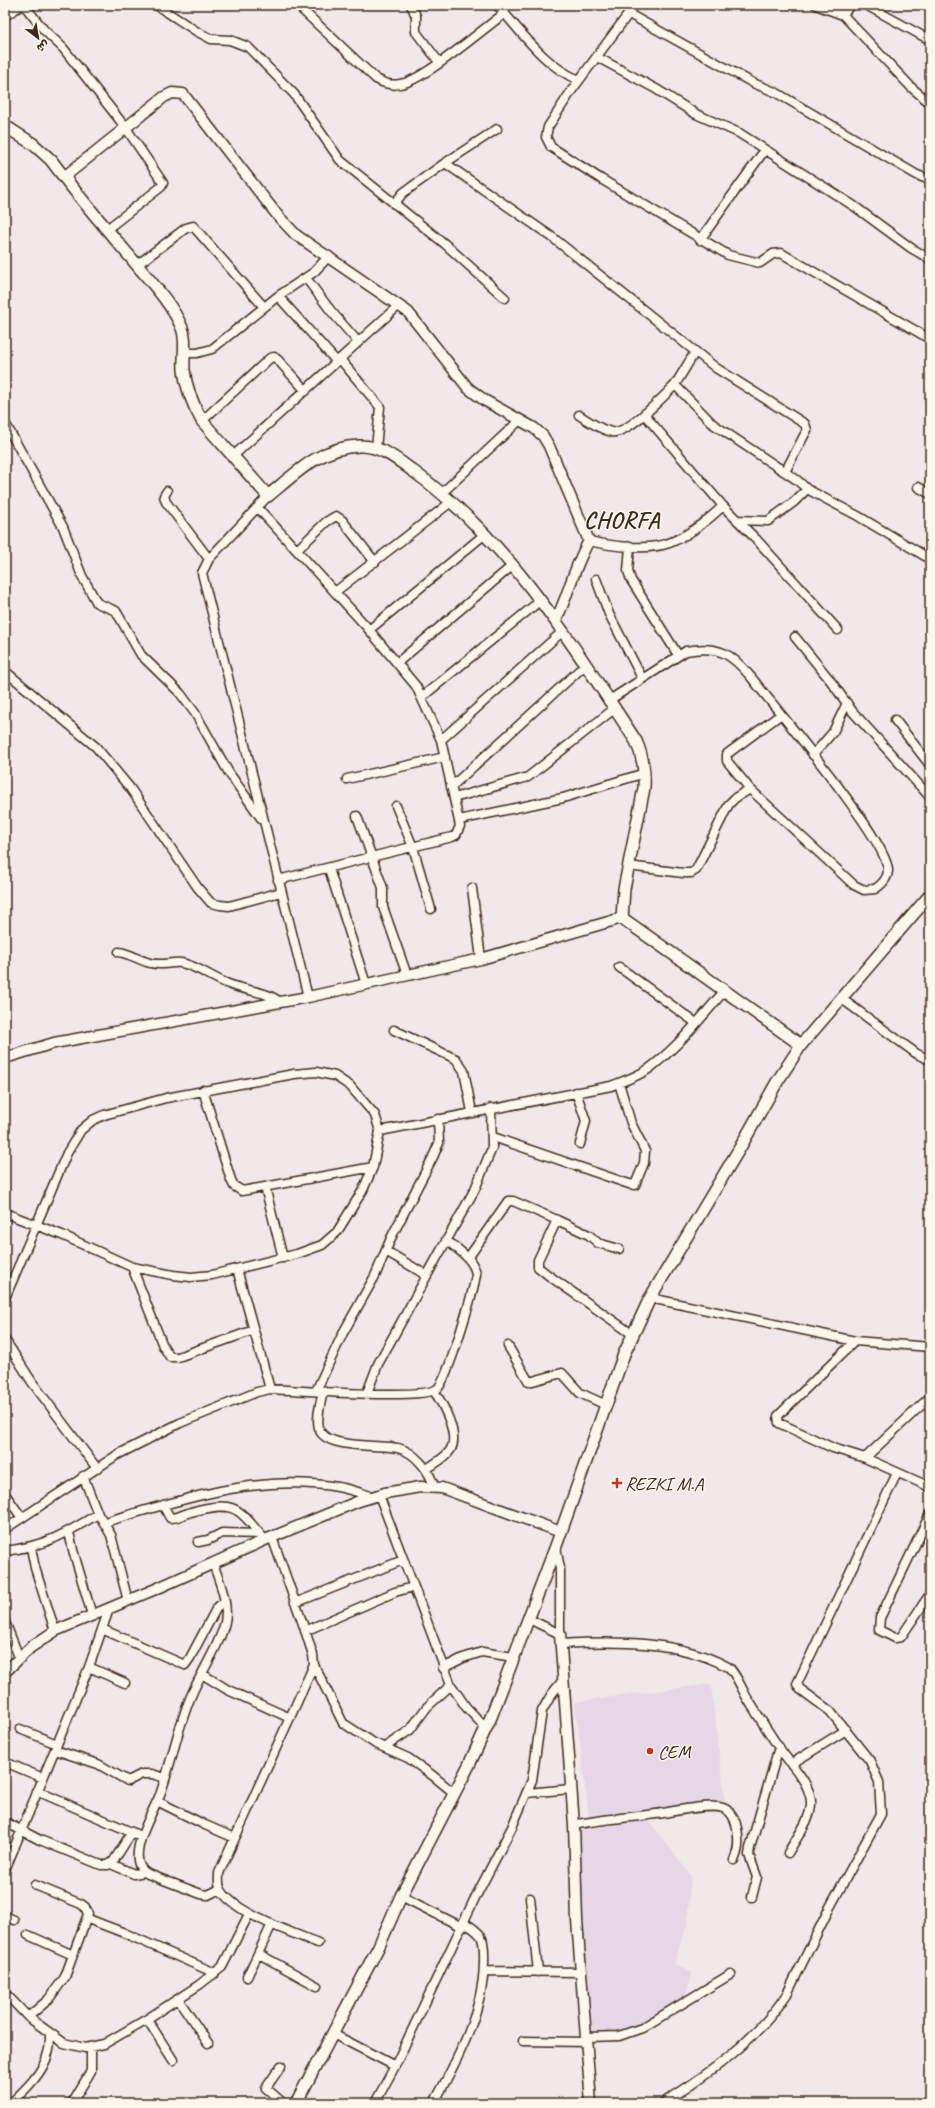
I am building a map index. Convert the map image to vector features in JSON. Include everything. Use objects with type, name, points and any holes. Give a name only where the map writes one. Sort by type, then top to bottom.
[{"type":"main road","points":[[5,126],[33,144],[51,160],[137,265],[176,317],[184,335],[184,371],[190,397],[202,421],[232,457],[268,496],[295,472],[321,456],[340,448],[361,446],[376,448],[393,456],[442,493],[485,534],[556,620],[636,741],[642,755],[645,773],[639,815],[628,866],[622,918],[725,990],[801,1046]]},
{"type":"main road","points":[[296,2103],[379,1946],[401,1896],[454,1794],[486,1728],[529,1619],[632,1334],[650,1298],[741,1146],[777,1082],[801,1046],[930,895]]},
{"type":"street","points":[[5,16],[23,5],[44,30],[63,48],[126,128],[162,183],[161,187],[107,229]]},
{"type":"street","points":[[156,5],[196,31],[211,38],[230,40],[248,47],[294,94],[340,160],[445,244],[506,298]]},
{"type":"street","points":[[297,5],[372,75],[384,83],[401,84],[422,74],[505,13]]},
{"type":"street","points":[[412,5],[416,16],[416,32],[439,62]]},
{"type":"street","points":[[497,5],[548,61],[562,72],[579,80]]},
{"type":"street","points":[[635,5],[579,80],[548,127],[546,137],[551,147],[700,240],[728,255],[750,262],[760,263],[773,254],[781,253],[930,339]]},
{"type":"street","points":[[816,5],[843,15],[912,88],[930,103]]},
{"type":"street","points":[[843,15],[850,5]]},
{"type":"street","points":[[866,5],[930,40]]},
{"type":"street","points":[[629,14],[747,79],[775,92],[917,175],[930,180]]},
{"type":"street","points":[[597,57],[656,89],[696,114],[739,133],[854,206],[911,248],[930,259]]},
{"type":"street","points":[[64,177],[164,97],[172,93],[183,94],[296,235],[329,256],[414,319],[468,388],[484,400],[538,432],[549,446],[589,541]]},
{"type":"street","points":[[394,204],[403,193],[420,180],[497,129]]},
{"type":"street","points":[[700,240],[764,150]]},
{"type":"street","points":[[445,163],[552,237],[695,352],[748,390],[806,426],[804,436],[785,472]]},
{"type":"street","points":[[137,265],[186,228],[194,226],[264,307]]},
{"type":"street","points":[[184,353],[197,354],[212,350],[278,296],[314,272],[329,256]]},
{"type":"street","points":[[306,278],[331,312],[358,342]]},
{"type":"street","points":[[278,296],[380,407],[376,448]]},
{"type":"street","points":[[232,457],[398,306]]},
{"type":"street","points":[[579,415],[606,430],[616,432],[624,430],[644,414],[675,385],[695,352]]},
{"type":"street","points":[[202,421],[268,360],[274,357],[306,391]]},
{"type":"street","points":[[675,385],[713,424],[785,472],[806,489],[858,516],[930,559]]},
{"type":"street","points":[[644,414],[723,506],[838,630]]},
{"type":"street","points":[[442,493],[520,420]]},
{"type":"street","points":[[5,423],[63,527],[82,576],[97,603],[116,611],[141,656],[180,693],[195,713],[229,773],[263,820]]},
{"type":"street","points":[[918,487],[930,494]]},
{"type":"street","points":[[737,520],[768,520],[794,502],[806,489]]},
{"type":"street","points":[[167,491],[164,496],[166,502],[209,559]]},
{"type":"street","points":[[268,496],[209,559],[202,573],[308,997]]},
{"type":"street","points":[[336,592],[451,502]]},
{"type":"street","points":[[589,541],[610,546],[669,543],[692,530],[723,506]]},
{"type":"street","points":[[258,508],[336,592],[397,663],[422,696],[441,740],[459,820],[459,831],[456,835],[329,869],[278,880]]},
{"type":"street","points":[[297,550],[326,522],[336,516],[342,520],[375,562]]},
{"type":"street","points":[[369,630],[485,534]]},
{"type":"street","points":[[556,620],[563,605],[580,556],[589,541]]},
{"type":"street","points":[[630,546],[628,571],[631,580],[678,655]]},
{"type":"street","points":[[397,663],[512,566]]},
{"type":"street","points":[[596,579],[609,614],[642,678]]},
{"type":"street","points":[[422,696],[541,600]]},
{"type":"street","points":[[441,740],[563,631]]},
{"type":"street","points":[[795,637],[853,712],[930,797]]},
{"type":"street","points":[[454,798],[528,777],[642,678],[678,655],[700,649],[725,652],[743,667],[813,755],[867,829],[888,869],[887,877],[875,889],[864,890],[854,885],[750,789],[727,761],[727,754],[780,715]]},
{"type":"street","points":[[452,786],[585,664]]},
{"type":"street","points":[[5,671],[96,747],[130,788],[198,888],[211,903],[230,906],[281,892]]},
{"type":"street","points":[[813,755],[833,732],[847,703]]},
{"type":"street","points":[[894,720],[930,765]]},
{"type":"street","points":[[347,779],[444,757]]},
{"type":"street","points":[[459,820],[563,798],[645,773]]},
{"type":"street","points":[[628,866],[683,873],[696,870],[729,804],[735,798],[750,789]]},
{"type":"street","points":[[396,806],[412,847],[432,909]]},
{"type":"street","points":[[357,816],[383,888],[383,907],[407,975]]},
{"type":"street","points":[[329,869],[366,984]]},
{"type":"street","points":[[472,888],[481,959]]},
{"type":"street","points":[[5,1058],[54,1043],[308,997],[481,959],[622,918]]},
{"type":"street","points":[[119,952],[131,954],[149,963],[162,965],[180,963],[198,969],[226,984],[272,996],[280,1002]]},
{"type":"street","points":[[619,967],[696,1023]]},
{"type":"street","points":[[380,1131],[619,1082],[650,1068],[696,1023],[725,990]]},
{"type":"street","points":[[842,999],[917,1054],[930,1060]]},
{"type":"street","points":[[394,1030],[456,1058],[464,1071],[472,1112]]},
{"type":"street","points":[[5,1213],[35,1224],[132,1267],[156,1273],[191,1277],[212,1275],[283,1258],[322,1245],[337,1232],[363,1190],[373,1167],[380,1131],[375,1115],[350,1086],[335,1076],[316,1072],[203,1090],[126,1108],[93,1120],[81,1130],[67,1153],[35,1224],[5,1298]]},
{"type":"street","points":[[493,1137],[629,1184],[635,1184],[644,1164],[645,1151],[631,1123],[619,1082]]},
{"type":"street","points":[[203,1090],[234,1186],[242,1191],[373,1167]]},
{"type":"street","points":[[576,1092],[586,1121],[580,1144]]},
{"type":"street","points":[[367,1393],[378,1364],[446,1240],[488,1159],[492,1148],[493,1137],[491,1108]]},
{"type":"street","points":[[434,1487],[427,1469],[398,1448],[355,1445],[335,1440],[322,1434],[318,1427],[320,1391],[343,1333],[372,1282],[392,1236],[439,1143],[438,1119]]},
{"type":"street","points":[[265,1187],[283,1258]]},
{"type":"street","points":[[468,1258],[508,1201],[513,1201],[589,1234],[598,1243],[619,1249]]},
{"type":"street","points":[[557,1220],[538,1260],[538,1267],[632,1334]]},
{"type":"street","points":[[5,1529],[96,1467],[180,1423],[239,1398],[270,1389],[422,1394],[434,1391],[442,1382],[474,1286],[476,1272],[474,1266],[468,1258],[446,1240]]},
{"type":"street","points":[[386,1251],[426,1276]]},
{"type":"street","points":[[132,1267],[163,1346],[170,1356],[178,1357],[254,1330]]},
{"type":"street","points":[[237,1269],[270,1389]]},
{"type":"street","points":[[650,1298],[855,1341],[930,1347]]},
{"type":"street","points":[[5,1340],[32,1382],[96,1467]]},
{"type":"street","points":[[855,1341],[784,1410],[777,1420],[783,1426],[827,1445],[865,1458],[897,1474],[930,1487]]},
{"type":"street","points":[[508,1346],[529,1382],[562,1373],[580,1393],[606,1405]]},
{"type":"street","points":[[427,1469],[448,1453],[454,1441],[453,1433],[444,1409],[434,1391]]},
{"type":"street","points":[[865,1458],[930,1397]]},
{"type":"street","points":[[663,2103],[724,2061],[747,2040],[778,2007],[787,1994],[830,1907],[882,1814],[881,1799],[875,1769],[846,1730],[825,1706],[800,1689],[797,1684],[897,1474]]},
{"type":"street","points":[[83,1476],[98,1514],[105,1522],[116,1550],[128,1601]]},
{"type":"street","points":[[105,1522],[163,1505],[241,1486],[275,1483],[329,1485],[376,1496]]},
{"type":"street","points":[[5,1672],[31,1647],[55,1631],[128,1601],[213,1563],[265,1537],[376,1496],[420,1487],[434,1487],[462,1494],[561,1532]]},
{"type":"street","points":[[5,1494],[22,1518]]},
{"type":"street","points":[[376,1496],[403,1560],[443,1668],[451,1685],[466,1707],[486,1728]]},
{"type":"street","points":[[163,1505],[170,1518],[218,1506],[231,1507],[244,1515],[265,1537],[295,1603],[305,1630],[314,1664],[324,1681],[337,1714],[343,1723],[374,1743],[408,1758],[432,1775],[454,1794]]},
{"type":"street","points":[[5,1551],[31,1548],[53,1541],[98,1514]]},
{"type":"street","points":[[930,1514],[880,1618],[879,1630],[895,1638],[901,1637],[930,1594]]},
{"type":"street","points":[[69,1532],[92,1616]]},
{"type":"street","points":[[198,1542],[208,1540],[222,1534],[265,1537]]},
{"type":"street","points":[[556,1546],[560,1569],[560,1634],[574,1825],[574,1881],[591,2103]]},
{"type":"street","points":[[31,1548],[35,1568],[55,1631]]},
{"type":"street","points":[[295,1603],[403,1560]]},
{"type":"street","points":[[144,1872],[138,1856],[140,1836],[157,1801],[181,1722],[224,1626],[225,1605],[213,1563]]},
{"type":"street","points":[[305,1630],[389,1594],[413,1587]]},
{"type":"street","points":[[104,1630],[184,1665],[189,1661],[216,1608],[225,1605]]},
{"type":"street","points":[[5,1870],[104,1630],[109,1609]]},
{"type":"street","points":[[529,1619],[560,1634]]},
{"type":"street","points":[[5,1622],[19,1657]]},
{"type":"street","points":[[561,1644],[635,1644],[680,1649],[708,1657],[730,1668],[779,1748],[807,1787],[811,1804],[809,1815],[788,1853]]},
{"type":"street","points":[[443,1668],[463,1658],[482,1652],[513,1657]]},
{"type":"street","points":[[314,1664],[219,1873],[218,1882],[220,1889],[230,1900],[249,1914],[318,1943]]},
{"type":"street","points":[[89,1667],[126,1683]]},
{"type":"street","points":[[202,1674],[228,1690],[290,1718]]},
{"type":"street","points":[[375,2103],[395,2066],[512,1827],[527,1793],[536,1764],[542,1711],[551,1695],[563,1680]]},
{"type":"street","points":[[385,1747],[410,1730],[427,1707],[451,1685]]},
{"type":"street","points":[[20,1728],[56,1747],[98,1764],[128,1781],[146,1774],[165,1778]]},
{"type":"street","points":[[791,1764],[846,1730]]},
{"type":"street","points":[[752,1897],[757,1877],[749,1854],[750,1848],[779,1748]]},
{"type":"street","points":[[5,1762],[43,1778]]},
{"type":"street","points":[[527,1793],[571,1788]]},
{"type":"street","points":[[37,1791],[140,1836]]},
{"type":"street","points":[[157,1801],[235,1838]]},
{"type":"street","points":[[574,1825],[696,1808],[722,1807],[729,1812],[736,1824],[738,1844],[734,1860]]},
{"type":"street","points":[[5,1822],[21,1831],[101,1865],[111,1864],[134,1874],[144,1872],[201,1894],[208,1895],[220,1889]]},
{"type":"street","points":[[111,1864],[132,1832]]},
{"type":"street","points":[[28,2017],[48,2000],[65,1977],[88,1919],[87,1910],[81,1904],[35,1885]]},
{"type":"street","points":[[401,1896],[463,1925],[480,1936],[484,1957],[481,1999],[434,2103]]},
{"type":"street","points":[[530,1898],[538,1972]]},
{"type":"street","points":[[5,1992],[28,2017],[64,2043],[91,2047],[104,2044],[178,1999],[215,1972],[226,1961],[249,1914]]},
{"type":"street","points":[[5,1916],[14,1920]]},
{"type":"street","points":[[88,1919],[215,1972]]},
{"type":"street","points":[[247,1977],[272,1924]]},
{"type":"street","points":[[28,1935],[73,1955]]},
{"type":"street","points":[[259,1954],[317,1986]]},
{"type":"street","points":[[484,1972],[580,1972]]},
{"type":"street","points":[[523,2041],[587,2040],[619,2036],[642,2028],[731,1974]]},
{"type":"street","points":[[178,1999],[208,2044]]},
{"type":"street","points":[[147,2019],[173,2060]]},
{"type":"street","points":[[11,2103],[27,2086],[45,2062],[48,2053],[50,2034]]},
{"type":"street","points":[[332,2034],[395,2066]]},
{"type":"street","points":[[72,2103],[91,2071],[91,2047]]},
{"type":"street","points":[[281,2066],[266,2088],[283,2103]]},
{"type":"shaded area","name":"CEM","points":[[711,1684],[725,1801],[589,1818],[575,1702]]},
{"type":"shaded area","points":[[646,1817],[691,1876],[687,1924],[674,1964],[692,1973],[686,1995],[667,2009],[622,2032],[593,2031],[573,1835],[581,1826]]},
{"type":"place","name":"REZKI M.A","points":[[617,1483]]},
{"type":"place","name":"CEM","points":[[650,1751]]},
{"type":"district","name":"CHORFA","points":[[622,520]]}]
